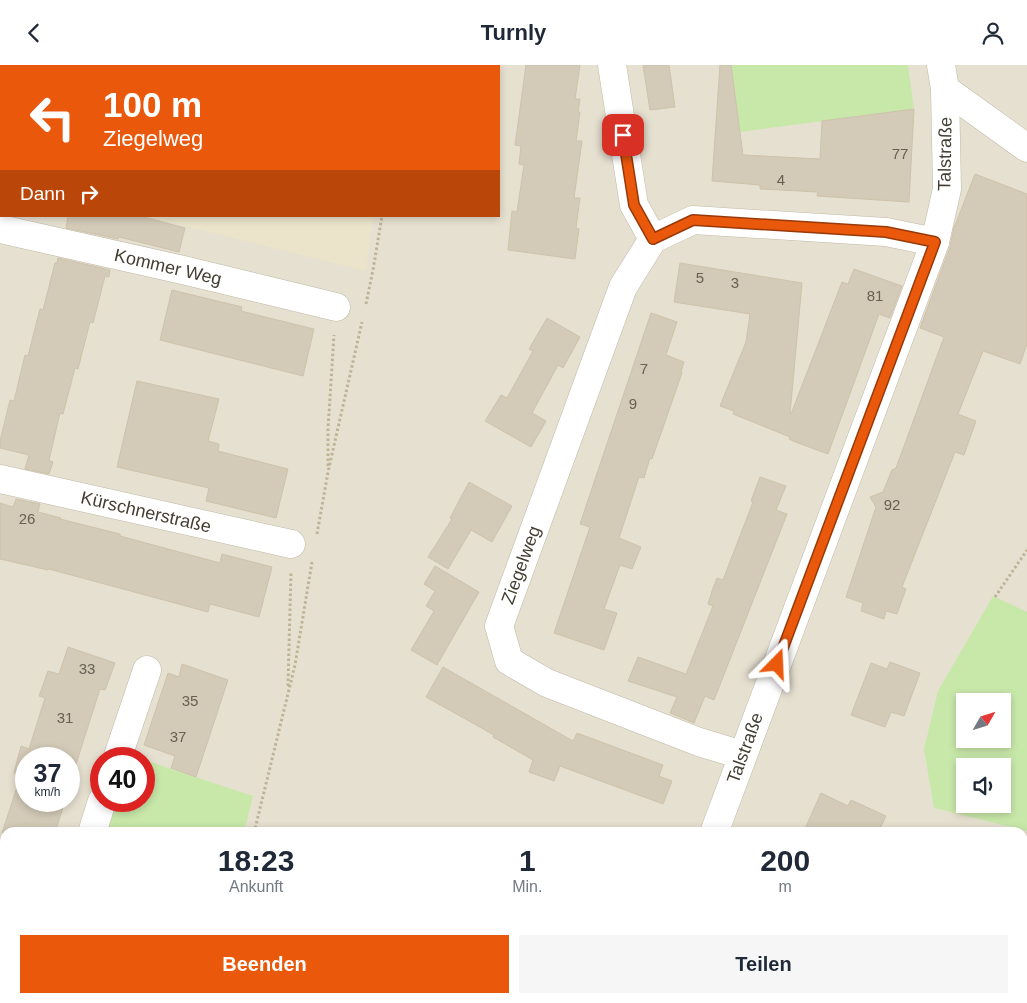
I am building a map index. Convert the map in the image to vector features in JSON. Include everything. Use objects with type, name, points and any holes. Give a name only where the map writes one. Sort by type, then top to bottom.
[{"type":"street","points":[[612,65],[634,205],[653,239],[693,220],[886,232],[935,242]]},
{"type":"street","points":[[943,77],[1027,148]]},
{"type":"street","name":"Talstraße","points":[[716,827],[935,242],[947,189],[943,77]]},
{"type":"street","name":"Kommer Weg","points":[[0,229],[336,307]]},
{"type":"street","name":"Ziegelweg","points":[[653,239],[623,287],[499,626],[509,661],[547,683],[699,742],[742,755]]},
{"type":"street","name":"Kürschnerstraße","points":[[0,479],[307,547]]},
{"type":"street","points":[[120,747],[147,669]]},
{"type":"street","points":[[94,827],[99,812]]},
{"type":"path","points":[[365,309],[382,217]]},
{"type":"path","points":[[328,472],[328,429],[336,307]]},
{"type":"path","points":[[288,694],[307,547],[328,472],[362,318]]},
{"type":"path","points":[[255,827],[295,665],[307,547]]},
{"type":"path","points":[[995,597],[1027,550]]},
{"type":"shaded area","points":[[500,65],[1027,65],[1027,827],[0,827],[0,217],[500,217]]},
{"type":"shaded area","points":[[150,217],[373,217],[366,271]]},
{"type":"green space","points":[[731,65],[908,65],[914,109],[740,132]]},
{"type":"green space","points":[[993,596],[1027,612],[1027,827],[1011,827],[934,808],[924,749],[938,691]]},
{"type":"green space","points":[[155,764],[253,796],[245,827],[106,827],[105,819],[107,812],[155,812]]},
{"type":"building","points":[[526,65],[580,65],[575,99],[580,99],[576,141],[582,141],[574,198],[580,198],[576,228],[579,229],[575,259],[508,250],[512,211],[517,212],[524,165],[519,164],[521,146],[515,145]]},
{"type":"building","points":[[643,65],[669,65],[675,107],[650,110]]},
{"type":"building","points":[[720,65],[731,65],[743,155],[820,159],[822,121],[914,109],[909,202],[817,196],[818,192],[760,189],[760,185],[712,181]]},
{"type":"building","points":[[975,174],[1027,194],[1027,344],[1020,364],[983,351],[958,414],[976,421],[964,455],[955,452],[902,587],[906,589],[897,614],[886,611],[884,619],[861,611],[863,603],[846,597],[876,507],[870,497],[883,492],[892,470],[896,468],[944,337],[920,328],[950,247],[954,228]]},
{"type":"building","points":[[68,217],[144,217],[185,228],[179,252],[119,237],[118,239],[66,228]]},
{"type":"building","points":[[58,258],[110,270],[109,277],[105,276],[93,323],[90,322],[78,369],[75,368],[63,414],[60,413],[49,460],[53,462],[49,474],[25,469],[29,455],[0,448],[0,441],[10,400],[14,401],[25,355],[28,356],[40,309],[43,310]]},
{"type":"building","points":[[680,263],[802,283],[790,414],[842,282],[848,284],[854,269],[902,286],[890,318],[879,314],[828,454],[789,439],[790,437],[733,414],[734,411],[720,406],[746,342],[750,314],[674,302]]},
{"type":"building","points":[[172,290],[242,307],[241,311],[314,329],[303,376],[160,340]]},
{"type":"building","points":[[651,313],[677,322],[666,355],[684,362],[682,373],[652,459],[650,458],[644,478],[639,477],[619,538],[641,547],[632,569],[620,565],[604,609],[617,613],[604,650],[554,633],[590,527],[580,524]]},
{"type":"building","points":[[547,318],[580,337],[563,368],[558,365],[532,413],[546,421],[531,447],[485,421],[501,395],[507,398],[533,351],[529,349]]},
{"type":"building","points":[[137,381],[219,399],[208,441],[219,444],[218,451],[288,469],[276,518],[206,501],[209,488],[117,467]]},
{"type":"building","points":[[760,477],[786,486],[776,510],[787,514],[714,700],[705,696],[694,723],[670,713],[677,697],[628,681],[638,657],[686,674],[713,606],[708,604],[712,591],[717,578],[723,580],[753,502],[751,501]]},
{"type":"building","points":[[469,482],[512,506],[492,542],[471,530],[448,569],[428,557],[452,519],[450,518]]},
{"type":"building","points":[[16,499],[40,504],[38,512],[60,519],[220,563],[222,554],[272,567],[259,617],[210,604],[208,612],[49,569],[0,559],[0,503],[13,507]]},
{"type":"building","points":[[435,566],[479,592],[437,665],[411,650],[434,611],[426,606],[435,591],[424,584]]},
{"type":"building","points":[[68,647],[115,663],[105,690],[100,689],[80,752],[80,747],[30,747],[45,698],[39,696],[48,671],[59,674]]},
{"type":"building","points":[[890,662],[920,673],[904,716],[891,712],[885,727],[851,715],[871,663],[887,669]]},
{"type":"building","points":[[182,664],[228,680],[196,777],[171,768],[175,756],[155,749],[155,747],[144,745],[168,673],[179,677]]},
{"type":"building","points":[[443,667],[573,741],[577,733],[663,765],[659,776],[672,781],[663,804],[560,766],[554,781],[529,772],[533,760],[493,737],[494,735],[426,697]]},
{"type":"building","points":[[15,793],[15,812],[62,812],[57,827],[4,827]]},
{"type":"building","points":[[821,793],[848,806],[851,800],[886,816],[881,827],[806,827]]},
{"type":"route","points":[[623,135],[634,205],[653,239],[693,220],[886,232],[935,242],[777,664]]}]
